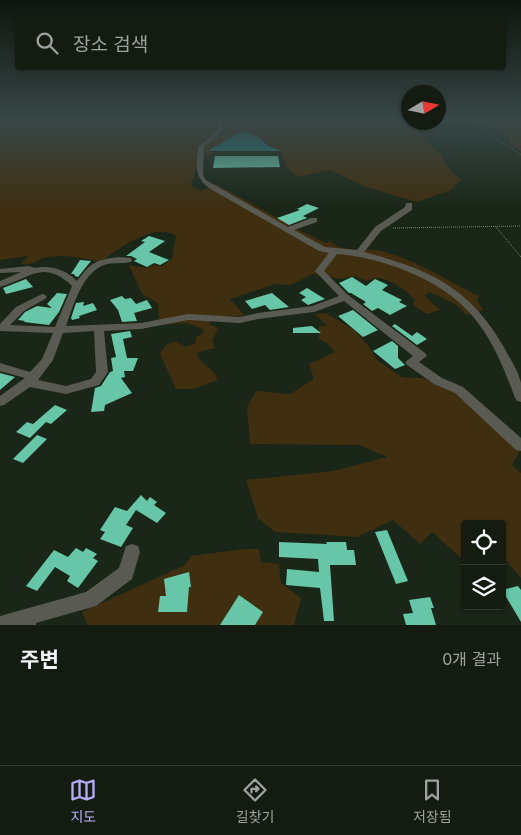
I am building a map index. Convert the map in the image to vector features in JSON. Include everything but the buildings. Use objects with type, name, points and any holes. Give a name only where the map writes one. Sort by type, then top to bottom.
[{"type":"street","points":[[201,150],[199,168],[204,180],[231,199],[322,249],[334,252],[359,253],[420,275],[443,285],[459,295],[501,351],[521,398]]},
{"type":"street","points":[[359,253],[379,228],[409,208],[409,205]]},
{"type":"street","points":[[288,230],[314,220]]},
{"type":"street","points":[[334,252],[319,271],[345,297],[421,356],[411,362],[438,381],[459,390],[521,446]]},
{"type":"street","points":[[0,402],[31,380],[47,360],[77,286],[85,279],[90,270],[110,261],[128,260]]},
{"type":"street","points":[[3,271],[32,268],[32,272]]},
{"type":"street","points":[[0,284],[32,272],[58,270],[68,276],[77,286]]},
{"type":"street","points":[[3,330],[20,309],[42,297]]},
{"type":"street","points":[[3,330],[58,330],[141,326],[188,317],[240,320],[314,309],[345,297]]},
{"type":"street","points":[[0,367],[31,380],[66,390],[95,382],[102,372],[99,328]]},
{"type":"street","points":[[0,625],[26,621],[90,600],[126,573],[132,552]]},
{"type":"path","points":[[495,226],[521,256]]},
{"type":"path","points":[[379,228],[521,226]]},
{"type":"shaded area","points":[[0,150],[198,150],[197,165],[191,185],[201,191],[216,184],[326,243],[330,241],[347,249],[381,251],[406,259],[479,296],[477,300],[483,310],[467,315],[455,304],[430,292],[424,295],[440,310],[427,314],[413,305],[415,300],[408,293],[383,279],[378,278],[366,281],[355,276],[341,279],[313,274],[290,285],[275,284],[230,299],[245,316],[213,316],[209,324],[218,328],[212,341],[215,348],[196,353],[218,380],[193,389],[176,389],[160,354],[166,345],[176,341],[186,347],[196,343],[196,337],[204,333],[203,329],[186,323],[159,325],[158,303],[142,294],[129,265],[146,268],[155,265],[162,266],[172,259],[176,236],[171,233],[157,232],[140,237],[122,246],[101,262],[58,256],[44,258],[28,264],[21,264],[28,256],[0,260]]},
{"type":"shaded area","points":[[204,150],[211,150],[211,155],[205,155]]},
{"type":"shaded area","points":[[280,150],[435,150],[461,180],[451,190],[417,202],[363,186],[330,170],[299,177],[286,166]]},
{"type":"shaded area","points":[[326,313],[354,330],[368,345],[378,361],[402,377],[423,378],[458,393],[520,451],[512,465],[521,473],[521,578],[506,561],[506,520],[461,520],[461,558],[432,532],[420,544],[393,520],[357,537],[275,532],[258,518],[246,480],[333,471],[387,457],[359,445],[250,444],[247,407],[256,391],[290,394],[314,379],[309,364],[335,352],[327,343],[319,339],[319,326],[327,326],[315,314]]},
{"type":"shaded area","points":[[244,549],[259,549],[261,562],[279,564],[281,583],[301,598],[294,625],[88,625],[82,612],[185,565],[191,556]]},
{"type":"water","points":[[279,150],[281,151],[209,151]]}]
